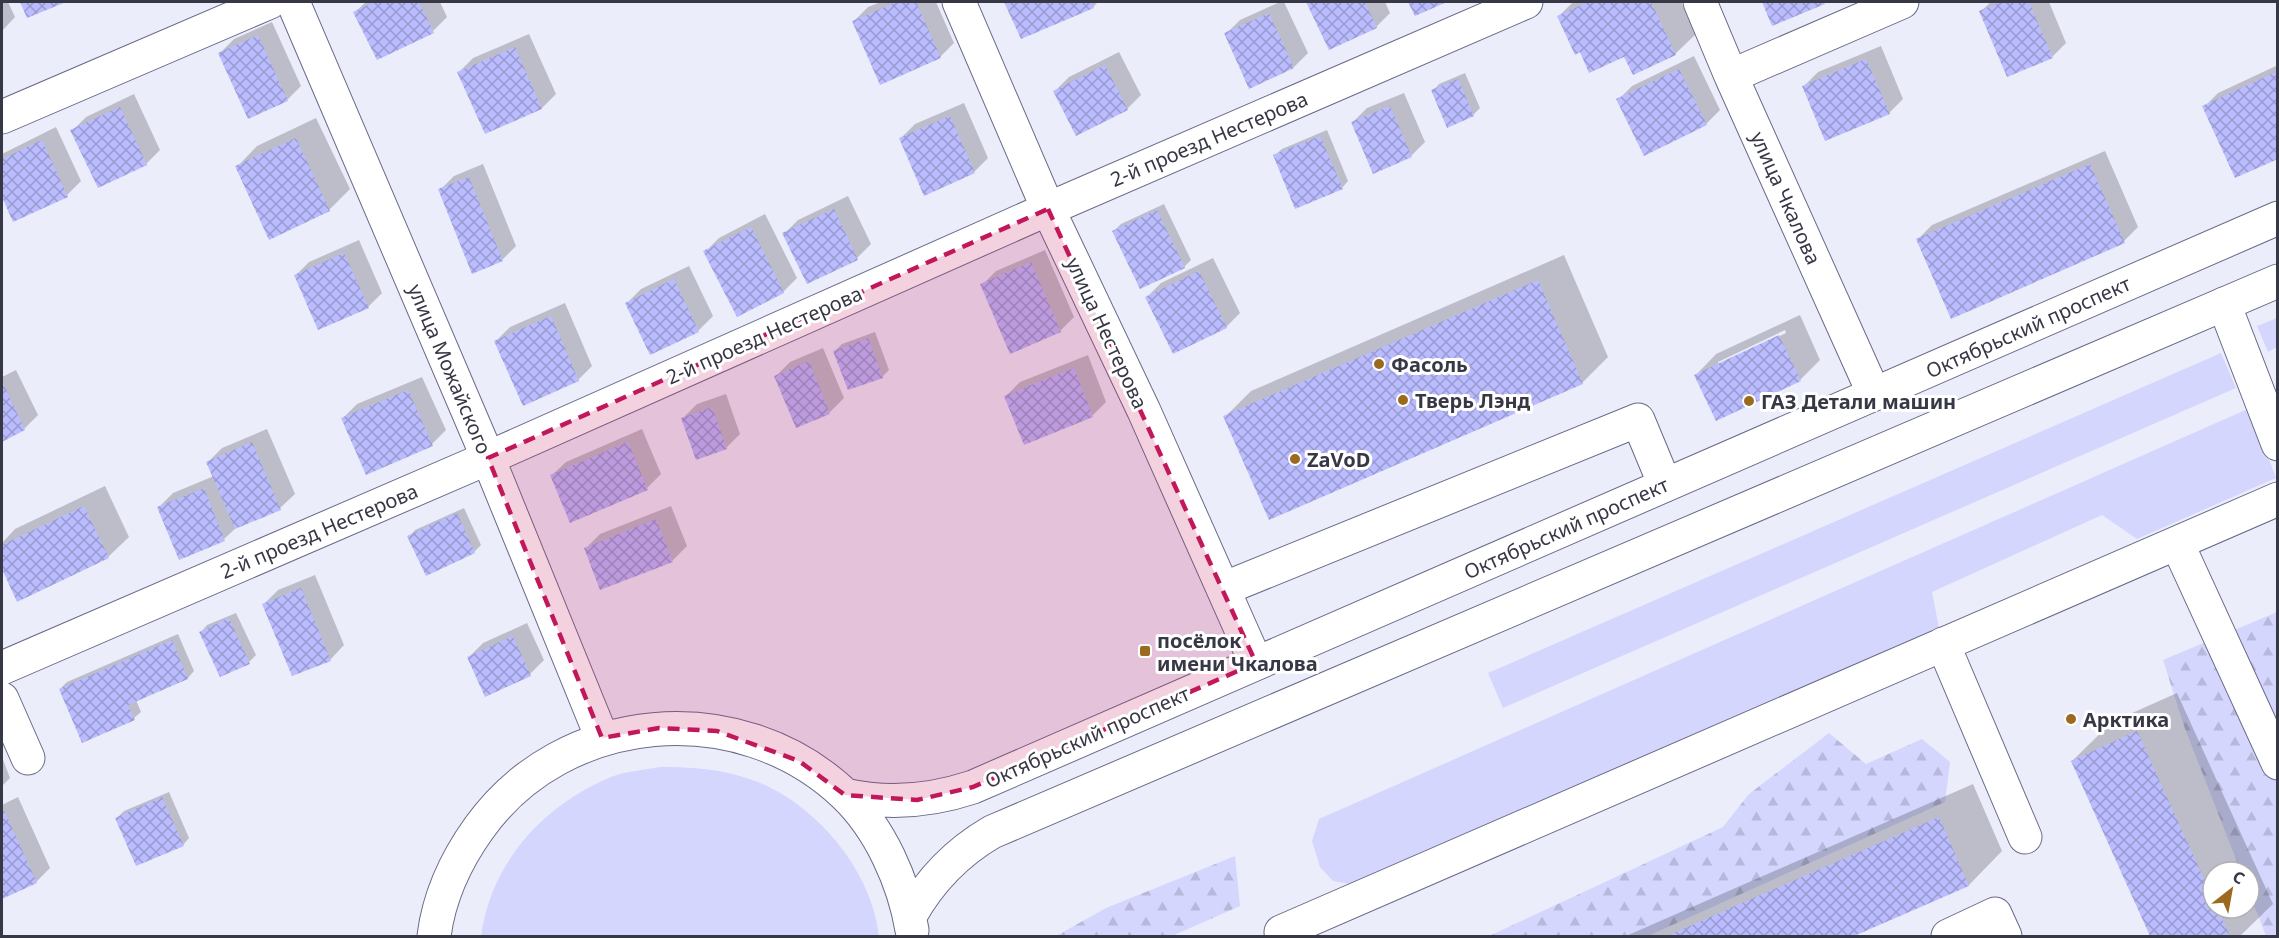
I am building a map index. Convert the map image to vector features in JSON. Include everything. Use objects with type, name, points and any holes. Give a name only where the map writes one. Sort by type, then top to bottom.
[{"type":"main road","points":[[2,117],[270,2]]},
{"type":"main road","name":"улица Можайского","points":[[293,2],[488,458],[602,738]]},
{"type":"main road","name":"улица Нестерова","points":[[959,2],[1048,209],[1144,411],[1256,663]]},
{"type":"main road","name":"2-й проезд Нестерова","points":[[2,668],[488,458],[1048,209],[1526,2]]},
{"type":"main road","name":"улица Чкалова","points":[[1700,2],[1874,393]]},
{"type":"main road","points":[[1731,76],[1902,2]]},
{"type":"main road","name":"Октябрьский проспект","points":[[845,795],[874,800],[903,801],[932,798],[960,791],[2277,218]]},
{"type":"main road","points":[[912,926],[924,894],[940,873],[959,854],[992,832],[2277,282]]},
{"type":"main road","points":[[2224,304],[2277,444]]},
{"type":"main road","points":[[1223,589],[1638,420],[1665,485]]},
{"type":"main road","points":[[1283,936],[1281,932],[2277,499]]},
{"type":"main road","points":[[2177,543],[2277,763]]},
{"type":"main road","points":[[1943,644],[2025,837]]},
{"type":"main road","points":[[2,699],[28,758]]},
{"type":"main road","points":[[434,936],[447,885],[457,863],[483,821],[499,803],[537,771],[572,750],[602,738],[660,728],[708,730],[746,738],[799,760],[823,776],[845,795],[880,842],[894,869],[912,926]]},
{"type":"main road","points":[[1948,936],[1995,914],[2005,936]]},
{"type":"highlighted area","points":[[1048,209],[1256,663],[973,787],[917,800],[845,795],[799,761],[717,731],[659,728],[602,738],[488,458]]},
{"type":"green space","points":[[2277,318],[2277,347],[2268,352],[2257,326]]},
{"type":"green space","points":[[2221,353],[2236,388],[1503,708],[1488,673]]},
{"type":"green space","points":[[2250,408],[2276,478],[2137,539],[2102,515],[1932,592],[1939,628],[1356,885],[1333,881],[1320,867],[1312,841],[1319,819]]},
{"type":"green space","points":[[2277,612],[2277,936],[2266,936],[2260,920],[2261,860],[2236,860],[2184,726],[2163,660]]},
{"type":"green space","points":[[1829,733],[1866,764],[1922,739],[1950,762],[1945,802],[1648,936],[1489,936],[1723,827],[1749,794]]},
{"type":"green space","points":[[660,767],[708,770],[743,777],[778,792],[799,806],[819,823],[853,864],[874,912],[879,936],[481,936],[496,884],[524,840],[543,820],[563,803],[611,777]]},
{"type":"green space","points":[[1235,856],[1240,906],[1172,936],[1056,936],[1106,908]]},
{"type":"building","points":[[20,2],[66,2],[27,18]]},
{"type":"building","points":[[374,2],[419,2],[434,33],[377,60],[353,12]]},
{"type":"building","points":[[897,2],[916,2],[941,58],[880,85],[852,21]]},
{"type":"building","points":[[1004,2],[1091,2],[1094,8],[1021,39]]},
{"type":"building","points":[[1306,2],[1365,2],[1377,28],[1329,50]]},
{"type":"building","points":[[1408,2],[1447,2],[1415,16]]},
{"type":"building","points":[[1588,2],[1651,2],[1676,55],[1633,75],[1624,57],[1589,73],[1580,52],[1575,55],[1557,16]]},
{"type":"building","points":[[1762,2],[1824,2],[1825,4],[1772,26]]},
{"type":"building","points":[[2002,2],[2029,2],[2053,58],[2007,77],[1979,11]]},
{"type":"building","points":[[1269,13],[1294,68],[1249,89],[1224,33]]},
{"type":"building","points":[[258,35],[288,101],[248,119],[218,53]]},
{"type":"building","points":[[515,47],[542,109],[485,134],[457,72]]},
{"type":"building","points":[[1866,59],[1890,114],[1825,141],[1802,86]]},
{"type":"building","points":[[1105,65],[1128,110],[1076,136],[1053,91]]},
{"type":"building","points":[[1679,69],[1707,125],[1644,156],[1616,99]]},
{"type":"building","points":[[2278,71],[2278,159],[2235,178],[2202,106]]},
{"type":"building","points":[[1458,79],[1474,116],[1447,128],[1431,90]]},
{"type":"building","points":[[1390,106],[1412,157],[1373,174],[1351,122]]},
{"type":"building","points":[[120,107],[147,165],[98,188],[70,130]]},
{"type":"building","points":[[950,116],[975,173],[924,196],[899,138]]},
{"type":"building","points":[[1320,136],[1343,189],[1295,209],[1273,155]]},
{"type":"building","points":[[296,138],[330,211],[269,240],[235,166]]},
{"type":"building","points":[[42,140],[68,197],[13,222],[2,197],[2,159]]},
{"type":"building","points":[[2090,164],[2125,243],[1951,319],[1916,239]]},
{"type":"building","points":[[469,177],[503,261],[472,274],[438,189]]},
{"type":"building","points":[[834,209],[858,260],[807,284],[782,233]]},
{"type":"building","points":[[1157,210],[1185,268],[1140,289],[1112,231]]},
{"type":"building","points":[[751,227],[784,293],[737,317],[703,251]]},
{"type":"building","points":[[344,253],[369,308],[318,330],[294,275]]},
{"type":"building","points":[[1031,262],[1061,332],[1010,354],[980,284]]},
{"type":"building","points":[[1199,271],[1227,328],[1173,354],[1145,297]]},
{"type":"building","points":[[674,279],[699,332],[650,355],[625,303]]},
{"type":"building","name":"Тверь Лэнд","points":[[1538,280],[1583,384],[1269,520],[1223,416]]},
{"type":"building","points":[[551,316],[579,381],[523,406],[494,341]]},
{"type":"building","points":[[1779,335],[1801,381],[1716,421],[1694,375]]},
{"type":"building","points":[[868,338],[883,378],[848,390],[833,351]]},
{"type":"building","points":[[809,361],[830,414],[796,428],[774,376]]},
{"type":"building","points":[[1074,368],[1093,417],[1024,445],[1004,396]]},
{"type":"building","points":[[2,381],[25,430],[2,442]]},
{"type":"building","points":[[408,390],[433,446],[366,475],[341,418]]},
{"type":"building","points":[[712,407],[727,449],[696,460],[681,418]]},
{"type":"building","points":[[252,442],[281,510],[235,529],[206,462]]},
{"type":"building","points":[[628,442],[648,490],[570,523],[550,475]]},
{"type":"building","points":[[204,488],[225,541],[179,560],[157,507]]},
{"type":"building","points":[[84,506],[109,558],[17,602],[2,569],[2,545]]},
{"type":"building","points":[[457,513],[475,553],[426,576],[407,536]]},
{"type":"building","points":[[656,519],[673,562],[600,590],[584,548]]},
{"type":"building","points":[[301,588],[331,661],[292,676],[262,604]]},
{"type":"building","points":[[229,618],[250,664],[220,677],[199,632]]},
{"type":"building","points":[[513,636],[531,676],[485,697],[467,657]]},
{"type":"building","points":[[172,640],[188,679],[128,705],[135,720],[82,743],[59,689]]},
{"type":"building","points":[[2137,731],[2201,872],[2201,920],[2223,920],[2230,936],[2150,936],[2071,761]]},
{"type":"building","points":[[162,797],[184,846],[136,866],[115,818]]},
{"type":"building","points":[[4,810],[37,883],[2,899],[2,811]]},
{"type":"building","points":[[1939,817],[1969,886],[1854,936],[1667,936]]},
{"type":"place","name":"Фасоль","points":[[1379,364]]},
{"type":"place","name":"Тверь Лэнд","points":[[1403,400]]},
{"type":"place","name":"ГАЗ Детали машин","points":[[1749,401]]},
{"type":"place","name":"ZaVoD","points":[[1295,459]]},
{"type":"place","name":"посёлок имени Чкалова","points":[[1145,651]]},
{"type":"place","name":"Арктика","points":[[2071,719]]}]
